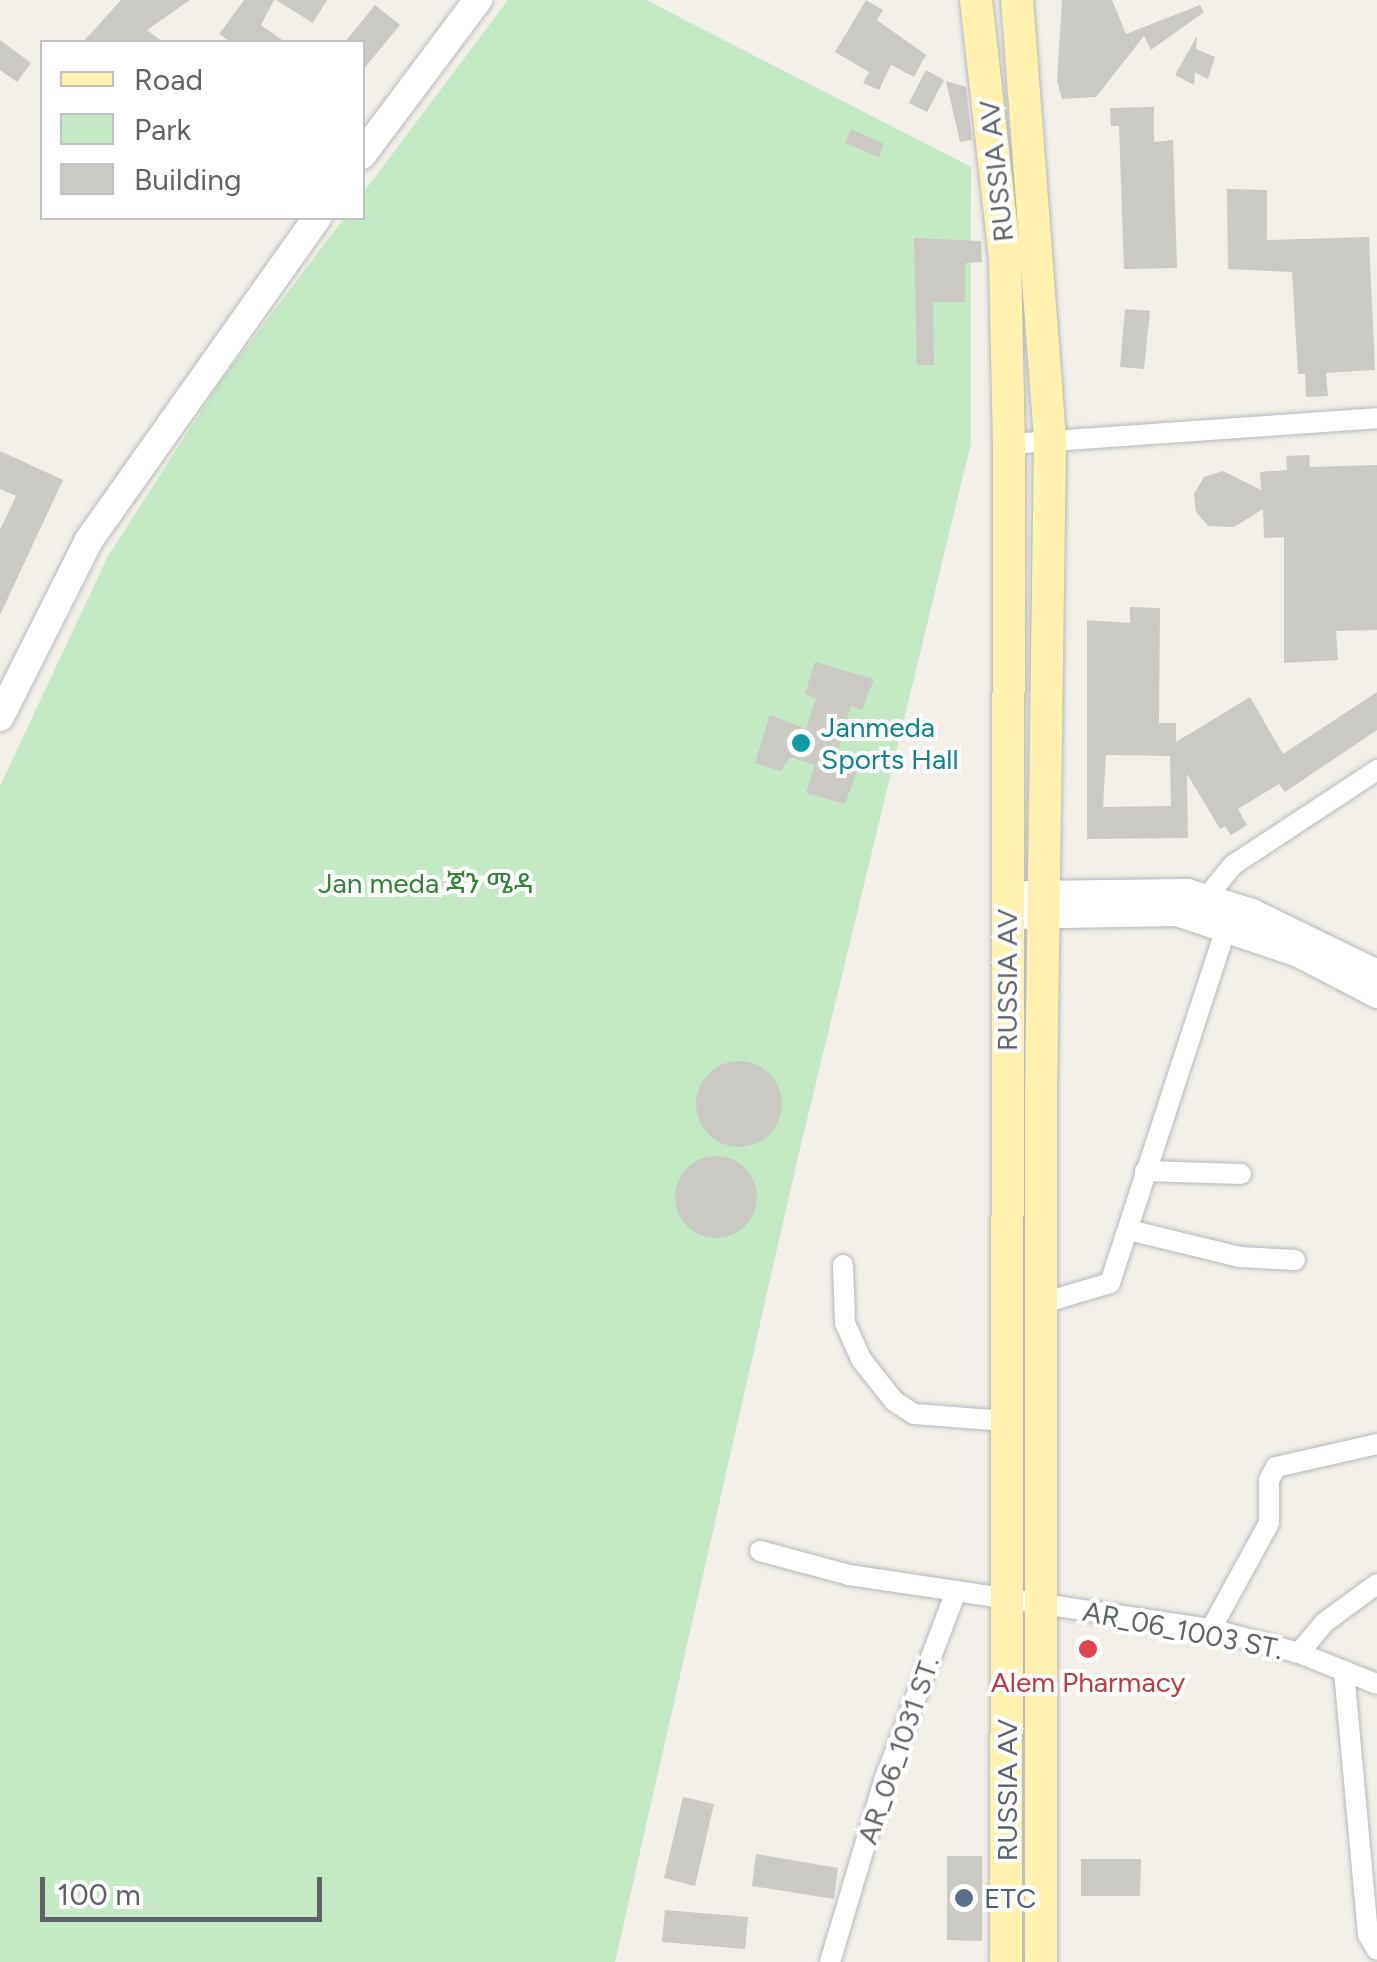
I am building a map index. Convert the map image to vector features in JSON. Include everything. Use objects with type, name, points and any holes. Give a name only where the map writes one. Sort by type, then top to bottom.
[{"type":"main road","points":[[365,151],[478,0]]},
{"type":"main road","name":"RUSSIA AV","points":[[976,0],[1005,257],[1009,444],[1006,1962]]},
{"type":"main road","name":"RUSSIA AV","points":[[1017,0],[1050,441],[1041,1962]]},
{"type":"main road","points":[[0,716],[89,540],[316,220]]},
{"type":"main road","points":[[1006,905],[1198,907],[1290,929],[1377,974]]},
{"type":"main road","points":[[1198,907],[1227,926],[1377,994]]},
{"type":"street","points":[[1009,444],[1377,418]]},
{"type":"street","points":[[1198,907],[1233,865],[1377,770]]},
{"type":"street","points":[[1043,1303],[1106,1288],[1129,1230],[1227,926]]},
{"type":"street","points":[[1145,1171],[1241,1174]]},
{"type":"street","points":[[1129,1230],[1240,1257],[1295,1260]]},
{"type":"street","points":[[844,1266],[845,1323],[861,1359],[894,1401],[914,1414],[1006,1421]]},
{"type":"street","points":[[1211,1629],[1269,1523],[1269,1480],[1276,1467],[1339,1448],[1377,1444]]},
{"type":"street","points":[[760,1550],[849,1575],[1009,1601]]},
{"type":"street","points":[[1299,1653],[1324,1622],[1377,1584]]},
{"type":"street","name":"AR_06_1031 ST.","points":[[830,1962],[884,1780],[956,1591]]},
{"type":"street","name":"AR_06_1003 ST.","points":[[1009,1601],[1211,1629],[1299,1653],[1377,1684]]},
{"type":"street","points":[[1344,1671],[1368,1935],[1377,1950]]},
{"type":"green space","name":"Jan meda ጃን ሜዳ","points":[[508,0],[646,0],[971,167],[971,443],[797,1161],[615,1962],[0,1962],[0,786],[108,556],[220,382],[342,220],[365,220],[365,190]]},
{"type":"building","points":[[121,0],[190,0],[147,30],[160,40],[85,40]]},
{"type":"building","points":[[244,0],[274,0],[261,25],[282,40],[228,40],[219,34]]},
{"type":"building","points":[[276,0],[327,0],[313,23]]},
{"type":"building","points":[[866,0],[883,10],[877,20],[926,55],[914,77],[891,65],[879,90],[863,83],[869,72],[835,52]]},
{"type":"building","points":[[1062,0],[1112,0],[1126,34],[1200,5],[1204,12],[1151,50],[1144,36],[1096,97],[1062,99],[1057,81]]},
{"type":"building","points":[[375,5],[400,25],[365,67],[365,40],[347,40]]},
{"type":"building","points":[[1197,36],[1196,49],[1215,57],[1208,79],[1195,72],[1194,85],[1175,75]]},
{"type":"building","points":[[0,40],[31,63],[17,82],[0,70]]},
{"type":"building","points":[[926,70],[944,80],[927,112],[909,103]]},
{"type":"building","points":[[946,81],[966,87],[972,140],[960,142]]},
{"type":"building","points":[[1154,107],[1154,142],[1173,140],[1177,268],[1124,269],[1119,126],[1111,126],[1110,108]]},
{"type":"building","points":[[851,129],[884,144],[879,157],[845,143]]},
{"type":"building","points":[[1227,189],[1267,190],[1267,240],[1369,237],[1375,370],[1326,373],[1328,396],[1306,397],[1305,374],[1298,374],[1292,272],[1228,269]]},
{"type":"building","points":[[914,238],[981,241],[982,262],[965,263],[965,302],[933,302],[934,365],[917,365]]},
{"type":"building","points":[[1125,309],[1150,311],[1144,369],[1120,367]]},
{"type":"building","points":[[0,451],[63,480],[0,615],[0,530],[16,496],[0,489]]},
{"type":"building","points":[[1309,455],[1310,467],[1377,465],[1377,630],[1336,631],[1338,660],[1284,663],[1284,537],[1264,538],[1263,509],[1234,527],[1208,526],[1196,512],[1194,494],[1204,477],[1223,471],[1261,490],[1260,472],[1287,470],[1286,456]]},
{"type":"building","points":[[1130,607],[1160,608],[1159,723],[1176,723],[1176,742],[1250,697],[1283,754],[1377,692],[1377,730],[1285,792],[1279,784],[1238,809],[1247,825],[1231,835],[1225,826],[1220,829],[1187,774],[1188,838],[1087,839],[1087,620],[1130,623]],"holes":[[[1106,755],[1170,756],[1171,806],[1103,807]]]},
{"type":"building","name":"Janmeda Sports Hall","points":[[815,662],[874,679],[862,710],[851,706],[834,764],[857,771],[845,804],[806,793],[815,765],[790,757],[781,771],[755,763],[770,715],[806,729],[816,699],[805,694]]},
{"type":"building","points":[[739,1061],[763,1068],[775,1080],[782,1104],[775,1128],[763,1140],[739,1147],[715,1140],[703,1128],[696,1104],[703,1080],[715,1068]]},
{"type":"building","points":[[716,1156],[732,1159],[745,1168],[754,1181],[754,1213],[745,1226],[732,1235],[716,1238],[700,1235],[687,1226],[678,1213],[675,1197],[678,1181],[687,1168],[700,1159]]},
{"type":"building","points":[[683,1797],[714,1804],[695,1886],[664,1878]]},
{"type":"building","points":[[756,1854],[838,1868],[834,1899],[752,1886]]},
{"type":"building","name":"ETC","points":[[947,1856],[982,1856],[982,1941],[947,1940]]},
{"type":"building","points":[[1081,1859],[1141,1859],[1140,1896],[1081,1896]]},
{"type":"building","points":[[665,1910],[748,1917],[745,1949],[662,1942]]},
{"type":"place","name":"Janmeda Sports Hall","points":[[801,743]]},
{"type":"place","name":"Alem Pharmacy","points":[[1088,1649]]},
{"type":"place","name":"ETC","points":[[964,1898]]}]
